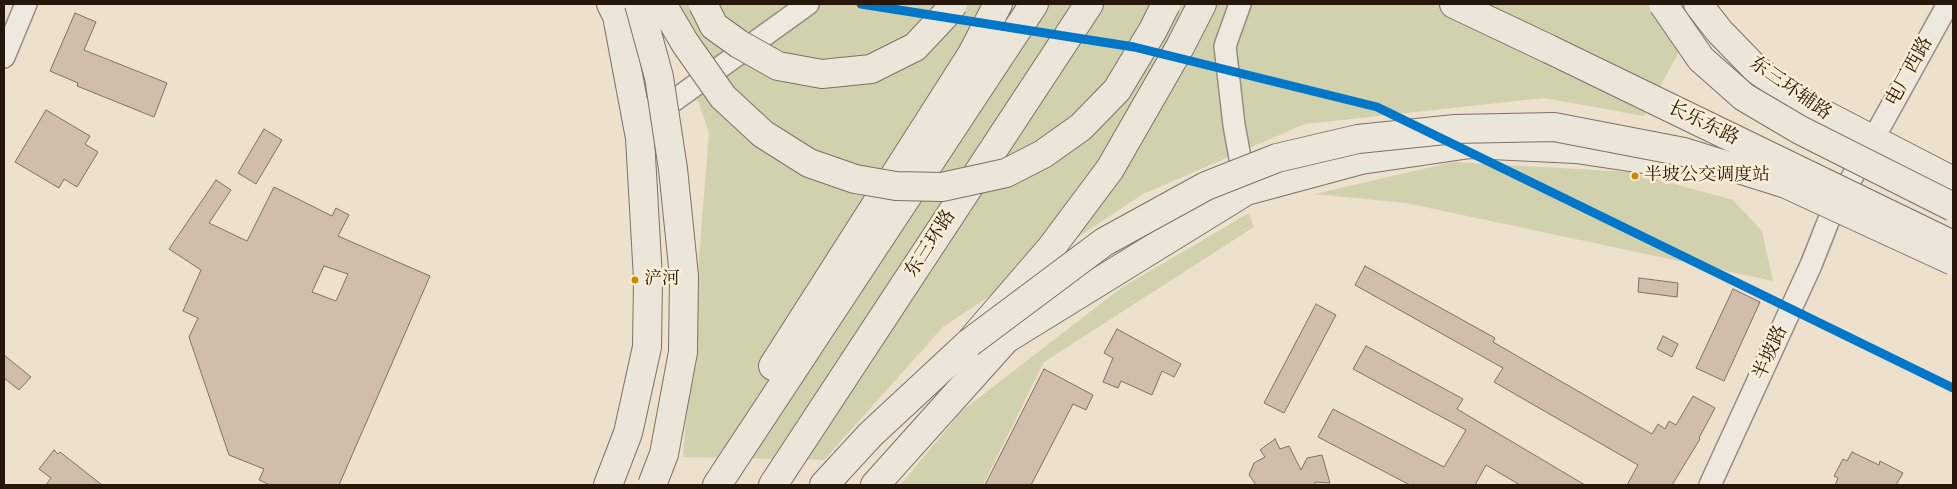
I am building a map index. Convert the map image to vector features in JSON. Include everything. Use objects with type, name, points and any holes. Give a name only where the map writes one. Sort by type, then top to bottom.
[{"type":"main road","points":[[608,485],[628,433],[647,347],[648,262],[640,138],[612,4]]},
{"type":"main road","points":[[639,4],[659,77],[673,169],[684,276],[683,352],[664,454],[652,485]]},
{"type":"main road","points":[[662,4],[685,43],[723,97],[764,134],[809,163],[855,179],[896,186],[942,186],[1006,173],[1043,154],[1081,127],[1117,90],[1153,30],[1166,4]]},
{"type":"main road","points":[[704,4],[714,26],[739,44],[778,66],[822,74],[871,69],[915,47],[948,12],[953,4]]},
{"type":"main road","points":[[985,56],[998,4]]},
{"type":"main road","points":[[715,485],[730,438],[777,360],[985,56],[1034,4]]},
{"type":"main road","name":"东三环路","points":[[772,485],[1089,4]]},
{"type":"main road","points":[[969,343],[1051,248],[1110,169],[1180,47],[1202,4]]},
{"type":"main road","name":"长乐东路","points":[[1454,4],[1953,245]]},
{"type":"main road","name":"长乐东路","points":[[1498,4],[1953,226]]},
{"type":"main road","points":[[1663,4],[1701,59],[1744,98],[1800,130],[1953,207]]},
{"type":"main road","name":"东三环辅路","points":[[1698,4],[1720,32],[1758,70],[1810,108],[1953,181]]},
{"type":"main road","points":[[824,485],[871,434],[969,343],[1104,242],[1206,186],[1277,158],[1358,139],[1456,129],[1554,127],[1684,152],[1786,184],[1953,261]]},
{"type":"main road","points":[[875,485],[1006,339],[1246,191],[1370,159],[1470,144],[1544,147],[1613,153],[1698,168],[1770,191],[1830,217],[1953,276]]},
{"type":"street","points":[[4,57],[26,4]]},
{"type":"street","points":[[634,110],[665,107],[808,4]]},
{"type":"street","points":[[1240,4],[1224,46],[1234,124],[1246,191]]},
{"type":"street","name":"电厂西路","points":[[1872,140],[1948,4]]},
{"type":"street","name":"半坡路","points":[[1710,485],[1811,264],[1830,217],[1872,140]]},
{"type":"green space","points":[[665,4],[1657,4],[1680,50],[1644,116],[1544,98],[1305,124],[1143,194],[943,327],[824,460],[683,457],[709,133]]},
{"type":"green space","points":[[1453,162],[1631,172],[1733,200],[1762,231],[1773,281],[1406,203],[1315,194]]},
{"type":"green space","points":[[1249,213],[1254,227],[1044,362],[983,485],[900,485],[963,410],[1121,288]]},
{"type":"building","points":[[75,13],[96,22],[84,50],[167,83],[154,117],[77,86],[78,83],[50,71]]},
{"type":"building","points":[[46,110],[90,136],[85,144],[98,152],[77,187],[64,179],[59,188],[15,162]]},
{"type":"building","points":[[264,129],[282,140],[256,184],[238,173]]},
{"type":"building","points":[[216,180],[231,190],[209,223],[247,241],[274,187],[332,216],[336,208],[349,215],[338,236],[430,276],[339,485],[270,485],[259,480],[264,469],[229,455],[189,337],[198,318],[183,311],[201,270],[169,249]],"holes":[[[324,266],[348,274],[336,301],[312,292]]]},
{"type":"building","points":[[1365,266],[1495,338],[1493,342],[1652,434],[1658,424],[1665,429],[1669,421],[1676,425],[1693,396],[1715,408],[1700,439],[1672,485],[1627,485],[1638,465],[1494,382],[1503,368],[1355,285]]},
{"type":"building","points":[[1639,278],[1678,283],[1677,297],[1638,292]]},
{"type":"building","points":[[1733,289],[1760,302],[1724,381],[1696,368]]},
{"type":"building","points":[[1316,304],[1336,315],[1284,413],[1264,403]]},
{"type":"building","points":[[1117,329],[1181,364],[1174,377],[1162,371],[1152,395],[1121,381],[1118,388],[1103,382],[1113,358],[1104,353]]},
{"type":"building","points":[[1663,336],[1678,344],[1672,357],[1657,349]]},
{"type":"building","points":[[1366,346],[1463,399],[1457,409],[1585,485],[1520,485],[1486,465],[1475,485],[1410,485],[1318,437],[1333,409],[1444,467],[1466,430],[1353,369]]},
{"type":"building","points":[[4,355],[31,377],[19,390],[4,378]]},
{"type":"building","points":[[1044,369],[1093,395],[1086,410],[1073,404],[1031,485],[985,485]]},
{"type":"building","points":[[1275,439],[1280,449],[1289,446],[1301,470],[1307,458],[1322,455],[1330,483],[1315,482],[1315,485],[1256,485],[1249,475],[1254,463],[1265,457],[1260,450]]},
{"type":"building","points":[[54,450],[58,454],[60,452],[102,485],[46,485],[51,478],[39,469]]},
{"type":"building","points":[[1852,452],[1879,465],[1880,461],[1903,473],[1896,485],[1835,485],[1838,478],[1834,476],[1843,459],[1847,461]]},
{"type":"transit line","points":[[861,4],[1134,47],[1377,107],[1953,388]]},
{"type":"place","name":"半坡公交调度站","points":[[1635,176]]},
{"type":"place","name":"浐河","points":[[635,280]]}]
